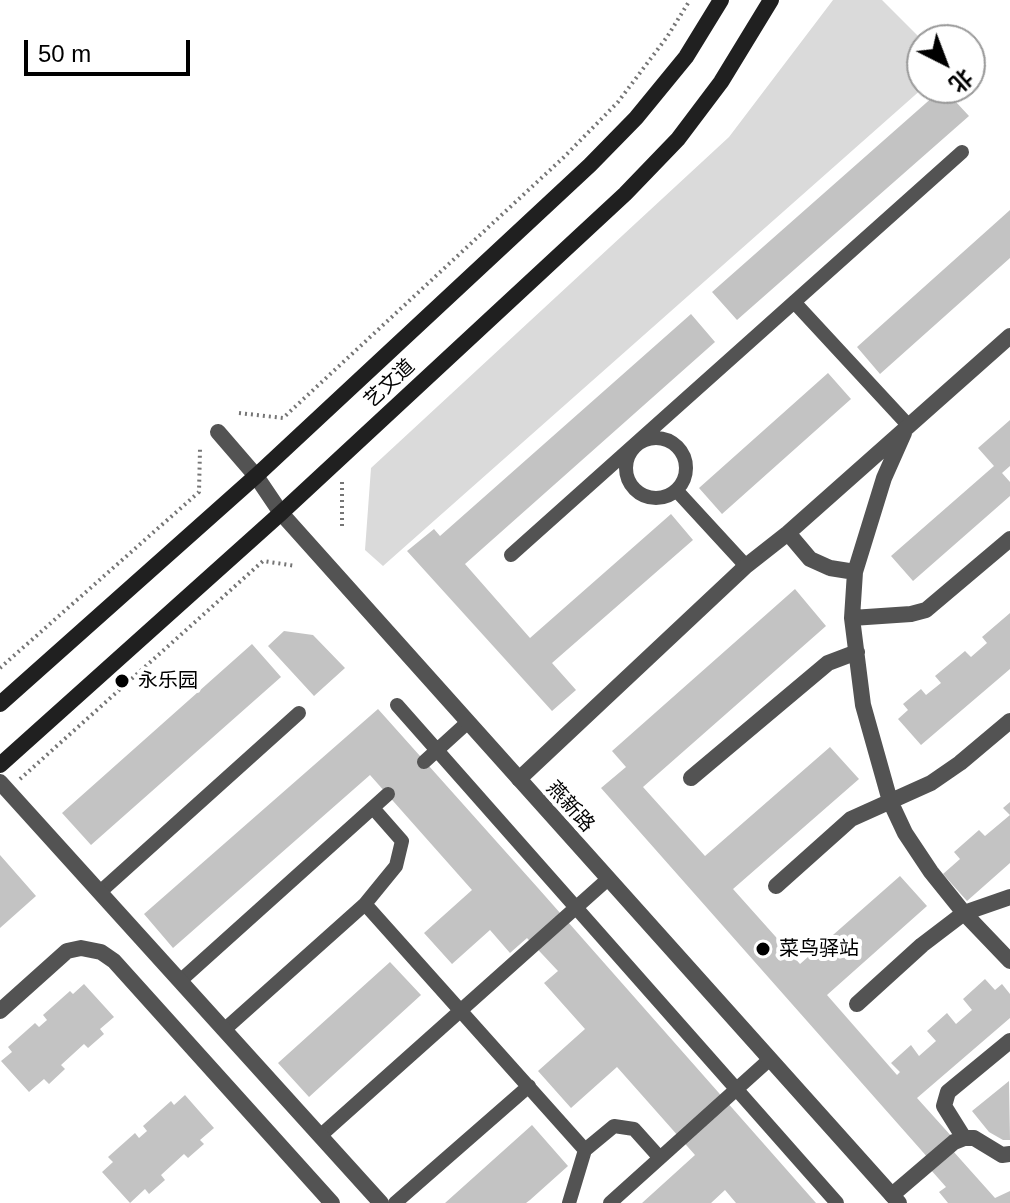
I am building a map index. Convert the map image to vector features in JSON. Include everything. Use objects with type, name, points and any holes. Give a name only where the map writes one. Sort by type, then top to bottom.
[{"type":"main road","name":"艺文道","points":[[0,704],[256,476],[590,165],[636,118],[686,57],[721,0]]},
{"type":"main road","name":"艺文道","points":[[0,765],[281,513],[625,194],[667,150],[721,82],[771,0]]},
{"type":"street","points":[[519,779],[746,566],[788,533],[1010,336]]},
{"type":"street","points":[[908,425],[884,478],[855,572],[852,618],[863,705],[890,801],[905,833],[964,913],[1010,961]]},
{"type":"street","name":"燕新路","points":[[218,432],[256,476],[281,513],[895,1199]]},
{"type":"street","points":[[788,533],[810,559],[830,568],[855,572]]},
{"type":"street","points":[[852,618],[926,610],[1010,539]]},
{"type":"street","points":[[691,778],[828,663],[857,652]]},
{"type":"street","points":[[776,886],[851,819],[931,783],[1010,721]]},
{"type":"street","points":[[4,786],[381,1203]]},
{"type":"street","points":[[857,1004],[922,945],[964,913],[1010,897]]},
{"type":"street","points":[[0,1011],[67,951],[81,948],[101,952],[114,961],[332,1203]]},
{"type":"street","points":[[964,1138],[944,1106],[948,1092],[1010,1041]]},
{"type":"street","points":[[895,1199],[954,1142],[964,1138],[974,1138],[1002,1155],[1010,1154]]},
{"type":"lane","points":[[511,555],[962,152]]},
{"type":"lane","points":[[795,303],[908,425]]},
{"type":"lane","points":[[652,438],[662,438],[679,447],[684,455],[686,474],[677,491],[658,499],[638,493],[627,476],[626,466],[633,447],[652,438]]},
{"type":"lane","points":[[677,491],[746,566]]},
{"type":"lane","points":[[397,705],[837,1203]]},
{"type":"lane","points":[[100,892],[299,713]]},
{"type":"lane","points":[[424,762],[468,722]]},
{"type":"lane","points":[[180,981],[388,794]]},
{"type":"lane","points":[[224,1030],[365,904],[396,866],[402,841],[373,808]]},
{"type":"lane","points":[[320,1136],[608,879]]},
{"type":"lane","points":[[365,904],[585,1150]]},
{"type":"lane","points":[[610,1203],[770,1059]]},
{"type":"lane","points":[[395,1203],[529,1086]]},
{"type":"lane","points":[[569,1203],[585,1150],[614,1126],[634,1129],[660,1158]]},
{"type":"path","points":[[239,413],[283,418],[564,157],[618,102],[667,37],[690,0]]},
{"type":"path","points":[[0,668],[199,492],[200,449]]},
{"type":"path","points":[[4,786],[263,561],[296,566]]},
{"type":"shaded area","points":[[833,0],[882,0],[906,24],[906,103],[383,566],[365,550],[371,468],[729,137]]},
{"type":"building","points":[[925,104],[958,104],[969,116],[737,320],[712,292]]},
{"type":"building","points":[[1010,210],[1010,258],[880,374],[857,347]]},
{"type":"building","points":[[691,314],[715,342],[465,564],[530,638],[671,514],[693,540],[552,663],[576,690],[552,711],[407,551],[434,529],[440,536]]},
{"type":"building","points":[[828,373],[851,399],[722,514],[699,488]]},
{"type":"building","points":[[1010,420],[1010,466],[1002,473],[1010,482],[1010,496],[913,581],[891,556],[994,466],[978,448]]},
{"type":"building","points":[[795,589],[826,626],[643,787],[705,856],[830,747],[859,779],[733,889],[800,964],[900,876],[927,906],[827,995],[897,1075],[900,1072],[891,1063],[911,1045],[919,1056],[936,1041],[927,1031],[947,1013],[956,1024],[972,1010],[963,999],[985,979],[995,990],[1002,984],[1010,994],[1010,1018],[917,1098],[953,1138],[929,1159],[601,788],[626,767],[612,751]]},
{"type":"building","points":[[1010,613],[1010,669],[921,745],[898,719],[908,710],[903,704],[921,689],[926,695],[941,683],[935,676],[965,651],[971,657],[987,643],[982,637]]},
{"type":"building","points":[[284,631],[313,635],[345,668],[314,696],[268,646]]},
{"type":"building","points":[[252,644],[281,677],[91,845],[62,813]]},
{"type":"building","points":[[378,709],[816,1203],[736,1203],[725,1190],[711,1203],[642,1203],[695,1155],[617,1067],[571,1108],[538,1071],[585,1029],[544,983],[558,971],[527,938],[510,953],[490,930],[452,964],[424,933],[472,890],[370,775],[173,948],[144,914]]},
{"type":"building","points":[[1010,802],[1010,815],[1003,808]]},
{"type":"building","points":[[1010,815],[1010,863],[967,901],[943,874],[960,859],[954,852],[979,830],[985,836]]},
{"type":"building","points":[[0,855],[36,896],[0,928]]},
{"type":"building","points":[[390,962],[421,995],[309,1097],[278,1063]]},
{"type":"building","points":[[84,984],[114,1017],[100,1029],[104,1034],[88,1048],[84,1044],[61,1065],[65,1069],[49,1084],[44,1079],[29,1092],[1,1061],[12,1052],[8,1047],[35,1023],[39,1027],[47,1020],[43,1015],[70,991],[73,994]]},
{"type":"building","points":[[1009,1081],[1010,1140],[1003,1140],[989,1132],[972,1111]]},
{"type":"building","points":[[185,1095],[214,1128],[200,1140],[204,1144],[188,1158],[184,1154],[161,1175],[165,1180],[149,1194],[145,1189],[130,1203],[102,1172],[113,1162],[108,1157],[135,1133],[139,1138],[147,1131],[143,1126],[171,1101],[174,1105]]},
{"type":"building","points":[[532,1125],[568,1166],[526,1203],[445,1203]]},
{"type":"building","points":[[953,1151],[995,1198],[1010,1191],[1010,1203],[948,1203],[939,1192],[946,1187],[931,1170]]},
{"type":"place","name":"永乐园","points":[[122,681]]},
{"type":"place","name":"菜鸟驿站","points":[[763,949]]}]
